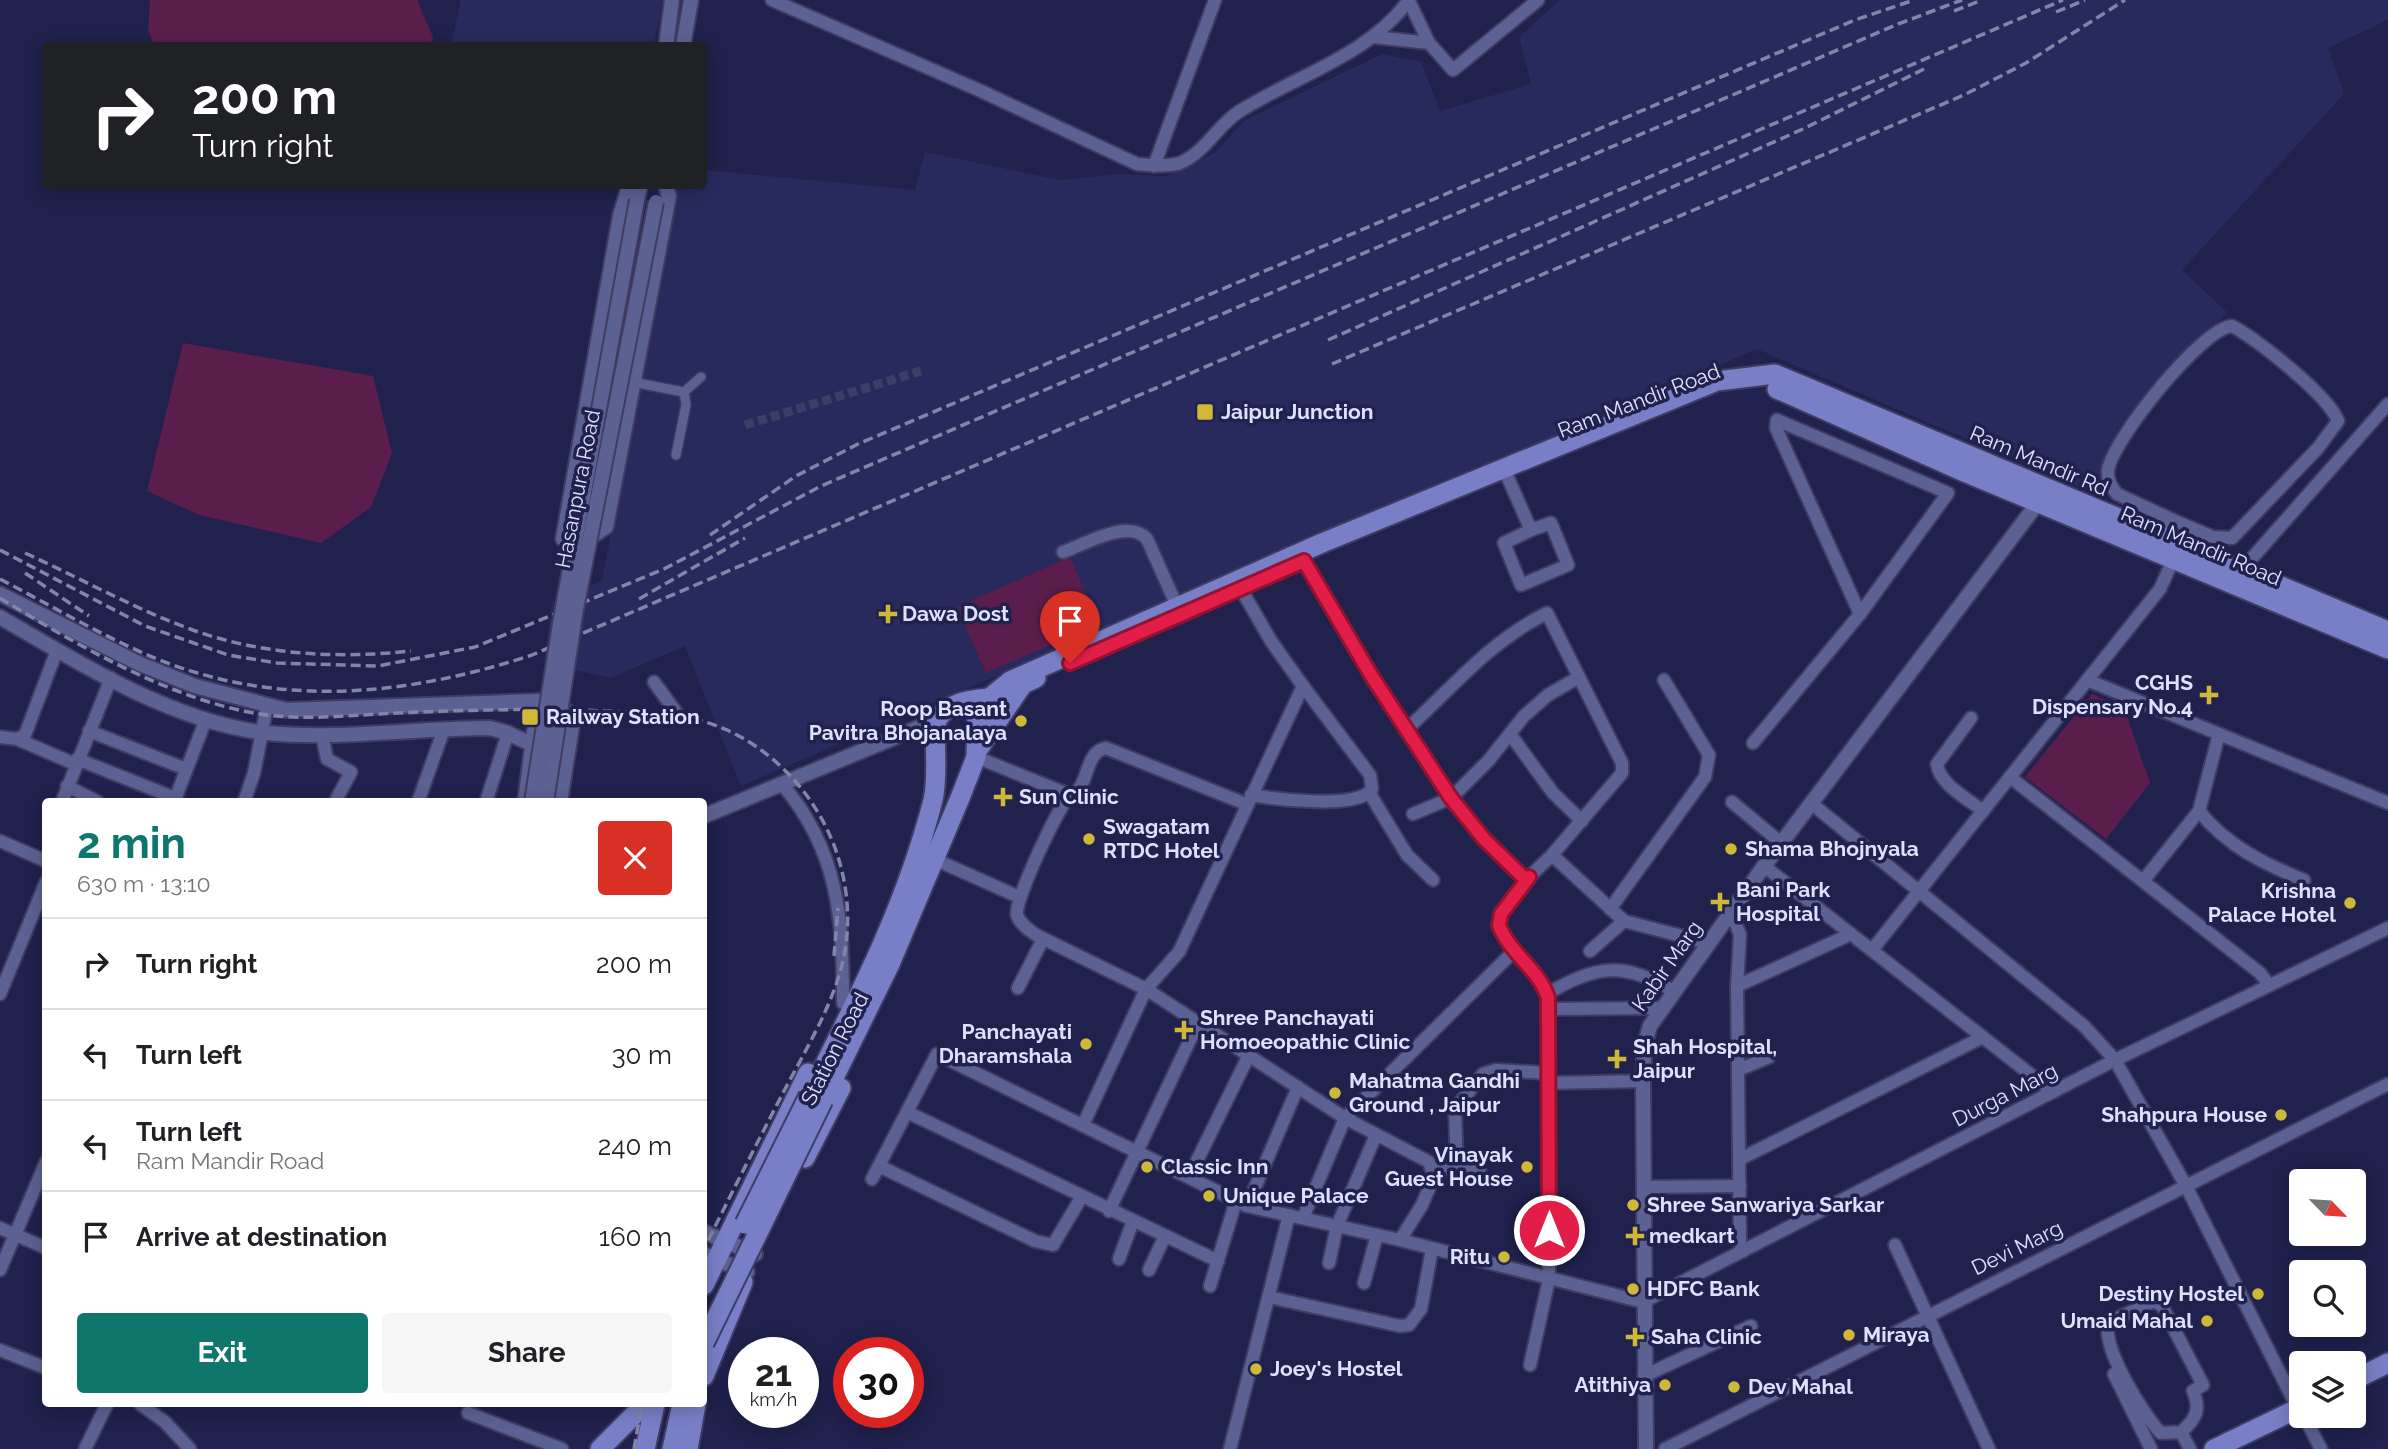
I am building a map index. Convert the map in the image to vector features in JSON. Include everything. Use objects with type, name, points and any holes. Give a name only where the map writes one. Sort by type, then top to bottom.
[{"type":"main road","name":"Ram Mandir Rd","points":[[1717,381],[1775,374],[1940,453],[2043,496],[2163,537],[2237,577],[2388,631]]},
{"type":"main road","name":"Ram Mandir Road","points":[[990,698],[1010,681],[1177,606],[1322,543],[1717,381]]},
{"type":"main road","name":"Ram Mandir Road","points":[[977,747],[1023,684],[1304,561],[1695,400],[1742,385],[1771,387],[1940,453]]},
{"type":"main road","name":"Ram Mandir Road","points":[[2043,496],[2174,558],[2237,577],[2388,649]]},
{"type":"main road","points":[[977,747],[977,719],[990,698]]},
{"type":"main road","points":[[936,729],[943,711],[954,704],[990,698]]},
{"type":"main road","name":"Station Road","points":[[707,1369],[751,1263],[900,974],[924,912],[917,880],[934,796],[936,729]]},
{"type":"main road","name":"Station Road","points":[[917,880],[934,859],[977,747]]},
{"type":"main road","points":[[707,1337],[890,964],[917,880]]},
{"type":"main road","points":[[709,1256],[723,1241],[843,1003],[886,910],[917,880]]},
{"type":"main road","points":[[707,1304],[885,944],[909,903]]},
{"type":"main road","points":[[2366,1374],[2388,1363]]},
{"type":"main road","points":[[2366,1388],[2388,1377]]},
{"type":"main road","points":[[600,1449],[642,1407]]},
{"type":"main road","points":[[645,1449],[654,1407]]},
{"type":"main road","points":[[657,1449],[665,1407]]},
{"type":"main road","points":[[672,1449],[681,1407]]},
{"type":"main road","points":[[688,1449],[695,1407]]},
{"type":"main road","points":[[2214,1449],[2289,1418]]},
{"type":"main road","points":[[2244,1449],[2289,1421]]},
{"type":"street","points":[[667,42],[672,0]]},
{"type":"street","points":[[684,42],[691,0]]},
{"type":"street","points":[[772,0],[981,91],[1137,164],[1154,166],[1179,163],[1200,151],[1238,111],[1374,37],[1409,1],[1429,43],[1453,70],[1538,0]]},
{"type":"street","points":[[1154,166],[1215,0]]},
{"type":"street","points":[[1374,37],[1429,43]]},
{"type":"street","points":[[628,189],[620,216],[564,539],[583,543],[606,527],[669,196],[667,189]]},
{"type":"street","name":"Hasanpura Road","points":[[547,798],[576,609],[658,189]]},
{"type":"street","points":[[533,798],[560,624],[639,193]]},
{"type":"street","points":[[2232,326],[2292,371],[2334,409],[2338,421],[2318,448],[2232,538],[2213,537],[2173,520],[2116,494],[2108,472],[2113,455],[2148,404],[2202,343],[2225,327],[2232,326]]},
{"type":"street","points":[[684,392],[701,377]]},
{"type":"street","points":[[632,382],[684,392]]},
{"type":"street","points":[[676,455],[686,405],[684,392]]},
{"type":"street","points":[[2237,577],[2388,404]]},
{"type":"street","points":[[1753,743],[1860,614],[1948,497],[1947,491],[1780,420],[1775,422],[1860,614]]},
{"type":"street","points":[[1927,483],[1940,453]]},
{"type":"street","points":[[1508,478],[1531,530]]},
{"type":"street","name":"Kabir Marg","points":[[1646,1449],[1643,1302],[1645,1043],[1661,1008],[1673,991],[1781,843],[2043,496]]},
{"type":"street","points":[[2163,537],[2173,520]]},
{"type":"street","points":[[1551,523],[1568,565],[1521,585],[1504,543],[1531,530],[1551,523]]},
{"type":"street","points":[[1063,552],[1124,531],[1138,531],[1147,539],[1177,606]]},
{"type":"street","points":[[1872,950],[2160,589],[2174,558]]},
{"type":"street","points":[[1304,561],[1451,798],[1484,839],[1526,880],[1529,877]]},
{"type":"street","points":[[1241,589],[1271,641],[1370,775],[1374,785],[1370,793],[1360,799],[1248,799],[1106,748],[1095,754],[1079,790],[1070,794],[1018,897],[1017,917],[1043,939],[1146,989],[1345,1118],[1429,1163],[1434,1169],[1434,1176],[1422,1205],[1400,1240]]},
{"type":"street","points":[[0,594],[140,664],[195,686],[267,706],[310,711],[538,701],[557,705],[569,712],[573,720],[561,798]]},
{"type":"street","points":[[1407,729],[1446,693],[1471,664],[1514,629],[1547,612],[1622,763],[1622,773],[1552,855],[1529,877],[1501,914],[1501,932],[1545,988],[1548,1009],[1549,1279],[1530,1366]]},
{"type":"street","points":[[0,617],[111,678],[183,712],[206,719],[262,732],[322,735],[490,728],[533,745]]},
{"type":"street","points":[[17,739],[25,735],[57,650]]},
{"type":"street","points":[[1413,814],[1451,798],[1489,760],[1524,716],[1548,695],[1579,677]]},
{"type":"street","points":[[63,798],[111,678]]},
{"type":"street","points":[[1610,909],[1705,777],[1709,766],[1709,755],[1664,680]]},
{"type":"street","points":[[2087,680],[2388,803]]},
{"type":"street","points":[[654,682],[681,719]]},
{"type":"street","points":[[1083,1125],[1146,989],[1179,952],[1248,799],[1303,686]]},
{"type":"street","points":[[526,798],[538,701]]},
{"type":"street","points":[[245,798],[267,706]]},
{"type":"street","points":[[1972,718],[1937,764],[1937,768],[1946,782],[1983,811]]},
{"type":"street","points":[[176,798],[206,719]]},
{"type":"street","points":[[419,798],[444,729]]},
{"type":"street","points":[[707,815],[782,784],[936,729]]},
{"type":"street","points":[[89,731],[186,769]]},
{"type":"street","points":[[487,798],[508,733]]},
{"type":"street","points":[[1510,734],[1553,793],[1582,821]]},
{"type":"street","points":[[2143,881],[2199,811],[2219,734]]},
{"type":"street","points":[[322,735],[327,759],[351,772],[337,798]]},
{"type":"street","points":[[0,737],[17,739],[170,798]]},
{"type":"street","points":[[977,747],[1070,794]]},
{"type":"street","points":[[2010,777],[2260,973],[2269,985]]},
{"type":"street","points":[[782,784],[805,812],[836,885],[844,937],[843,1003]]},
{"type":"street","points":[[67,786],[90,798]]},
{"type":"street","points":[[1370,793],[1407,855],[1433,880]]},
{"type":"street","points":[[1731,802],[1781,843]]},
{"type":"street","points":[[1811,803],[2084,1026],[2115,1060],[2186,1186],[2289,1385]]},
{"type":"street","points":[[2199,811],[2209,823],[2256,860],[2305,880]]},
{"type":"street","points":[[0,841],[42,859]]},
{"type":"street","points":[[1552,855],[1624,920],[1708,943]]},
{"type":"street","points":[[934,859],[1018,897]]},
{"type":"street","points":[[1764,866],[2053,1092]]},
{"type":"street","points":[[0,994],[42,892]]},
{"type":"street","points":[[1728,916],[1740,935],[1737,986],[1743,1251]]},
{"type":"street","points":[[1590,951],[1624,920]]},
{"type":"street","name":"Durga Marg","points":[[1643,1302],[2115,1060],[2388,928]]},
{"type":"street","points":[[1737,986],[1851,934]]},
{"type":"street","points":[[1018,988],[1043,939]]},
{"type":"street","points":[[1303,1219],[1345,1118],[1514,951]]},
{"type":"street","points":[[1547,994],[1575,977],[1597,969],[1631,972],[1655,980],[1673,991]]},
{"type":"street","points":[[1548,1009],[1661,1008]]},
{"type":"street","points":[[1109,1211],[1198,1023]]},
{"type":"street","points":[[1740,1159],[1983,1037]]},
{"type":"street","points":[[872,1179],[937,1054],[1242,1203],[1643,1302]]},
{"type":"street","points":[[1189,1177],[1249,1055]]},
{"type":"street","points":[[1738,1070],[1769,1057]]},
{"type":"street","points":[[1457,1171],[1455,1109],[1483,1073],[1496,1070],[1549,1078],[1643,1081]]},
{"type":"street","name":"Devi Marg","points":[[1665,1449],[1927,1314],[2388,1084]]},
{"type":"street","points":[[1210,1286],[1242,1203],[1298,1087]]},
{"type":"street","points":[[907,1112],[1081,1198],[1218,1261]]},
{"type":"street","points":[[1329,1263],[1338,1226],[1376,1135]]},
{"type":"street","points":[[879,1166],[1035,1241],[1053,1245],[1081,1198]]},
{"type":"street","points":[[1434,1169],[1480,1172]]},
{"type":"street","points":[[0,1270],[42,1172]]},
{"type":"street","points":[[1643,1187],[1740,1186]]},
{"type":"street","points":[[1230,1449],[1289,1215]]},
{"type":"street","points":[[1119,1259],[1133,1222]]},
{"type":"street","points":[[0,1228],[42,1246]]},
{"type":"street","points":[[707,1233],[723,1241],[751,1263]]},
{"type":"street","points":[[1364,1283],[1377,1235]]},
{"type":"street","points":[[1149,1270],[1165,1236]]},
{"type":"street","points":[[1895,1245],[1989,1449]]},
{"type":"street","points":[[1269,1297],[1401,1326],[1409,1325],[1421,1309],[1432,1249]]},
{"type":"street","points":[[709,1256],[751,1263]]},
{"type":"street","points":[[2154,1301],[2162,1306],[2203,1385],[2193,1391],[2198,1404],[2197,1415],[2181,1432],[2161,1433],[2151,1424],[2122,1372],[2107,1337],[2110,1322],[2154,1301]]},
{"type":"street","points":[[1644,1376],[1751,1326]]},
{"type":"street","points":[[0,1350],[42,1366]]},
{"type":"street","points":[[2112,1370],[2151,1449]]},
{"type":"street","points":[[85,1449],[106,1407]]},
{"type":"street","points":[[144,1407],[165,1422],[190,1449]]},
{"type":"street","points":[[468,1413],[554,1447]]},
{"type":"street","points":[[2311,1428],[2321,1449]]},
{"type":"street","points":[[2181,1432],[2190,1449]]},
{"type":"shaded area","points":[[150,0],[417,0],[433,37],[432,42],[153,42],[148,30]]},
{"type":"shaded area","points":[[461,0],[663,0],[655,42],[452,42]]},
{"type":"shaded area","points":[[1560,0],[2388,0],[2388,20],[2328,48],[2344,94],[2182,270],[2227,312],[2124,427],[2097,495],[1757,349],[741,786],[685,646],[611,678],[544,663],[552,602],[602,580],[677,189],[707,189],[707,170],[915,190],[925,152],[1061,180],[1120,174],[1166,176],[1215,153],[1245,120],[1382,54],[1421,62],[1440,111],[1531,84],[1519,37]]},
{"type":"shaded area","points":[[183,343],[373,376],[392,453],[371,507],[321,543],[199,515],[147,491]]},
{"type":"shaded area","points":[[1070,557],[1099,624],[986,673],[957,607]]},
{"type":"shaded area","points":[[2092,694],[2124,708],[2150,783],[2106,839],[2025,777]]},
{"type":"tunnel","points":[[745,425],[921,371]]},
{"type":"railway","points":[[710,535],[796,476],[858,444],[1855,20],[1914,0]]},
{"type":"railway","points":[[0,550],[145,626],[228,655],[277,663],[378,666],[475,647],[664,569],[821,486],[1898,24],[1962,0]]},
{"type":"railway","points":[[1954,11],[1982,0]]},
{"type":"railway","points":[[0,579],[132,648],[181,668],[231,681],[281,689],[331,691],[381,688],[482,670],[532,655],[2063,0]]},
{"type":"railway","points":[[2056,12],[2085,0]]},
{"type":"railway","points":[[1332,364],[1964,95],[2026,63],[2125,0]]},
{"type":"railway","points":[[1328,340],[1803,129],[1924,69]]},
{"type":"railway","points":[[639,599],[745,538]]},
{"type":"railway","points":[[25,553],[148,612],[190,629],[244,645],[299,653],[355,655],[411,651]]},
{"type":"railway","points":[[25,573],[89,616]]},
{"type":"railway","points":[[0,598],[93,652],[159,684],[226,707],[260,714],[328,717],[527,710],[668,715],[713,724],[741,737],[768,755],[802,789],[829,833],[845,886],[848,924],[846,942],[838,978],[825,1011],[707,1243]]},
{"type":"railway","points":[[834,956],[838,908]]},
{"type":"railway","points":[[634,1449],[641,1407]]},
{"type":"place","name":"Jaipur Junction","points":[[1205,412]]},
{"type":"place","name":"Dawa Dost","points":[[888,614]]},
{"type":"place","name":"CGHS Dispensary No.4","points":[[2209,695]]},
{"type":"place","name":"Railway Station","points":[[530,717]]},
{"type":"place","name":"Roop Basant Pavitra Bhojanalaya","points":[[1021,721]]},
{"type":"place","name":"Sun Clinic","points":[[1003,797]]},
{"type":"place","name":"Swagatam RTDC Hotel","points":[[1089,839]]},
{"type":"place","name":"Shama Bhojnyala","points":[[1731,849]]},
{"type":"place","name":"Bani Park Hospital","points":[[1720,902]]},
{"type":"place","name":"Krishna Palace Hotel","points":[[2350,903]]},
{"type":"place","name":"Shree Panchayati Homoeopathic Clinic","points":[[1184,1030]]},
{"type":"place","name":"Panchayati Dharamshala","points":[[1086,1044]]},
{"type":"place","name":"Shah Hospital, Jaipur","points":[[1617,1059]]},
{"type":"place","name":"Mahatma Gandhi Ground , Jaipur","points":[[1335,1093]]},
{"type":"place","name":"Shahpura House","points":[[2281,1115]]},
{"type":"place","name":"Classic Inn","points":[[1147,1167]]},
{"type":"place","name":"Vinayak Guest House","points":[[1527,1167]]},
{"type":"place","name":"Unique Palace","points":[[1209,1196]]},
{"type":"place","name":"Shree Sanwariya Sarkar","points":[[1633,1205]]},
{"type":"place","name":"medkart","points":[[1635,1236]]},
{"type":"place","name":"Ritu","points":[[1504,1257]]},
{"type":"place","name":"HDFC Bank","points":[[1633,1289]]},
{"type":"place","name":"Destiny Hostel","points":[[2258,1294]]},
{"type":"place","name":"Umaid Mahal","points":[[2207,1321]]},
{"type":"place","name":"Miraya","points":[[1849,1335]]},
{"type":"place","name":"Saha Clinic","points":[[1635,1337]]},
{"type":"place","name":"Joey's Hostel","points":[[1256,1369]]},
{"type":"place","name":"Atithiya","points":[[1665,1385]]},
{"type":"place","name":"Dev Mahal","points":[[1734,1387]]},
{"type":"route","points":[[1070,663],[1304,561],[1371,675],[1451,798],[1484,839],[1526,880],[1529,877],[1501,914],[1499,925],[1514,951],[1545,988],[1548,998],[1549,1230]]}]
